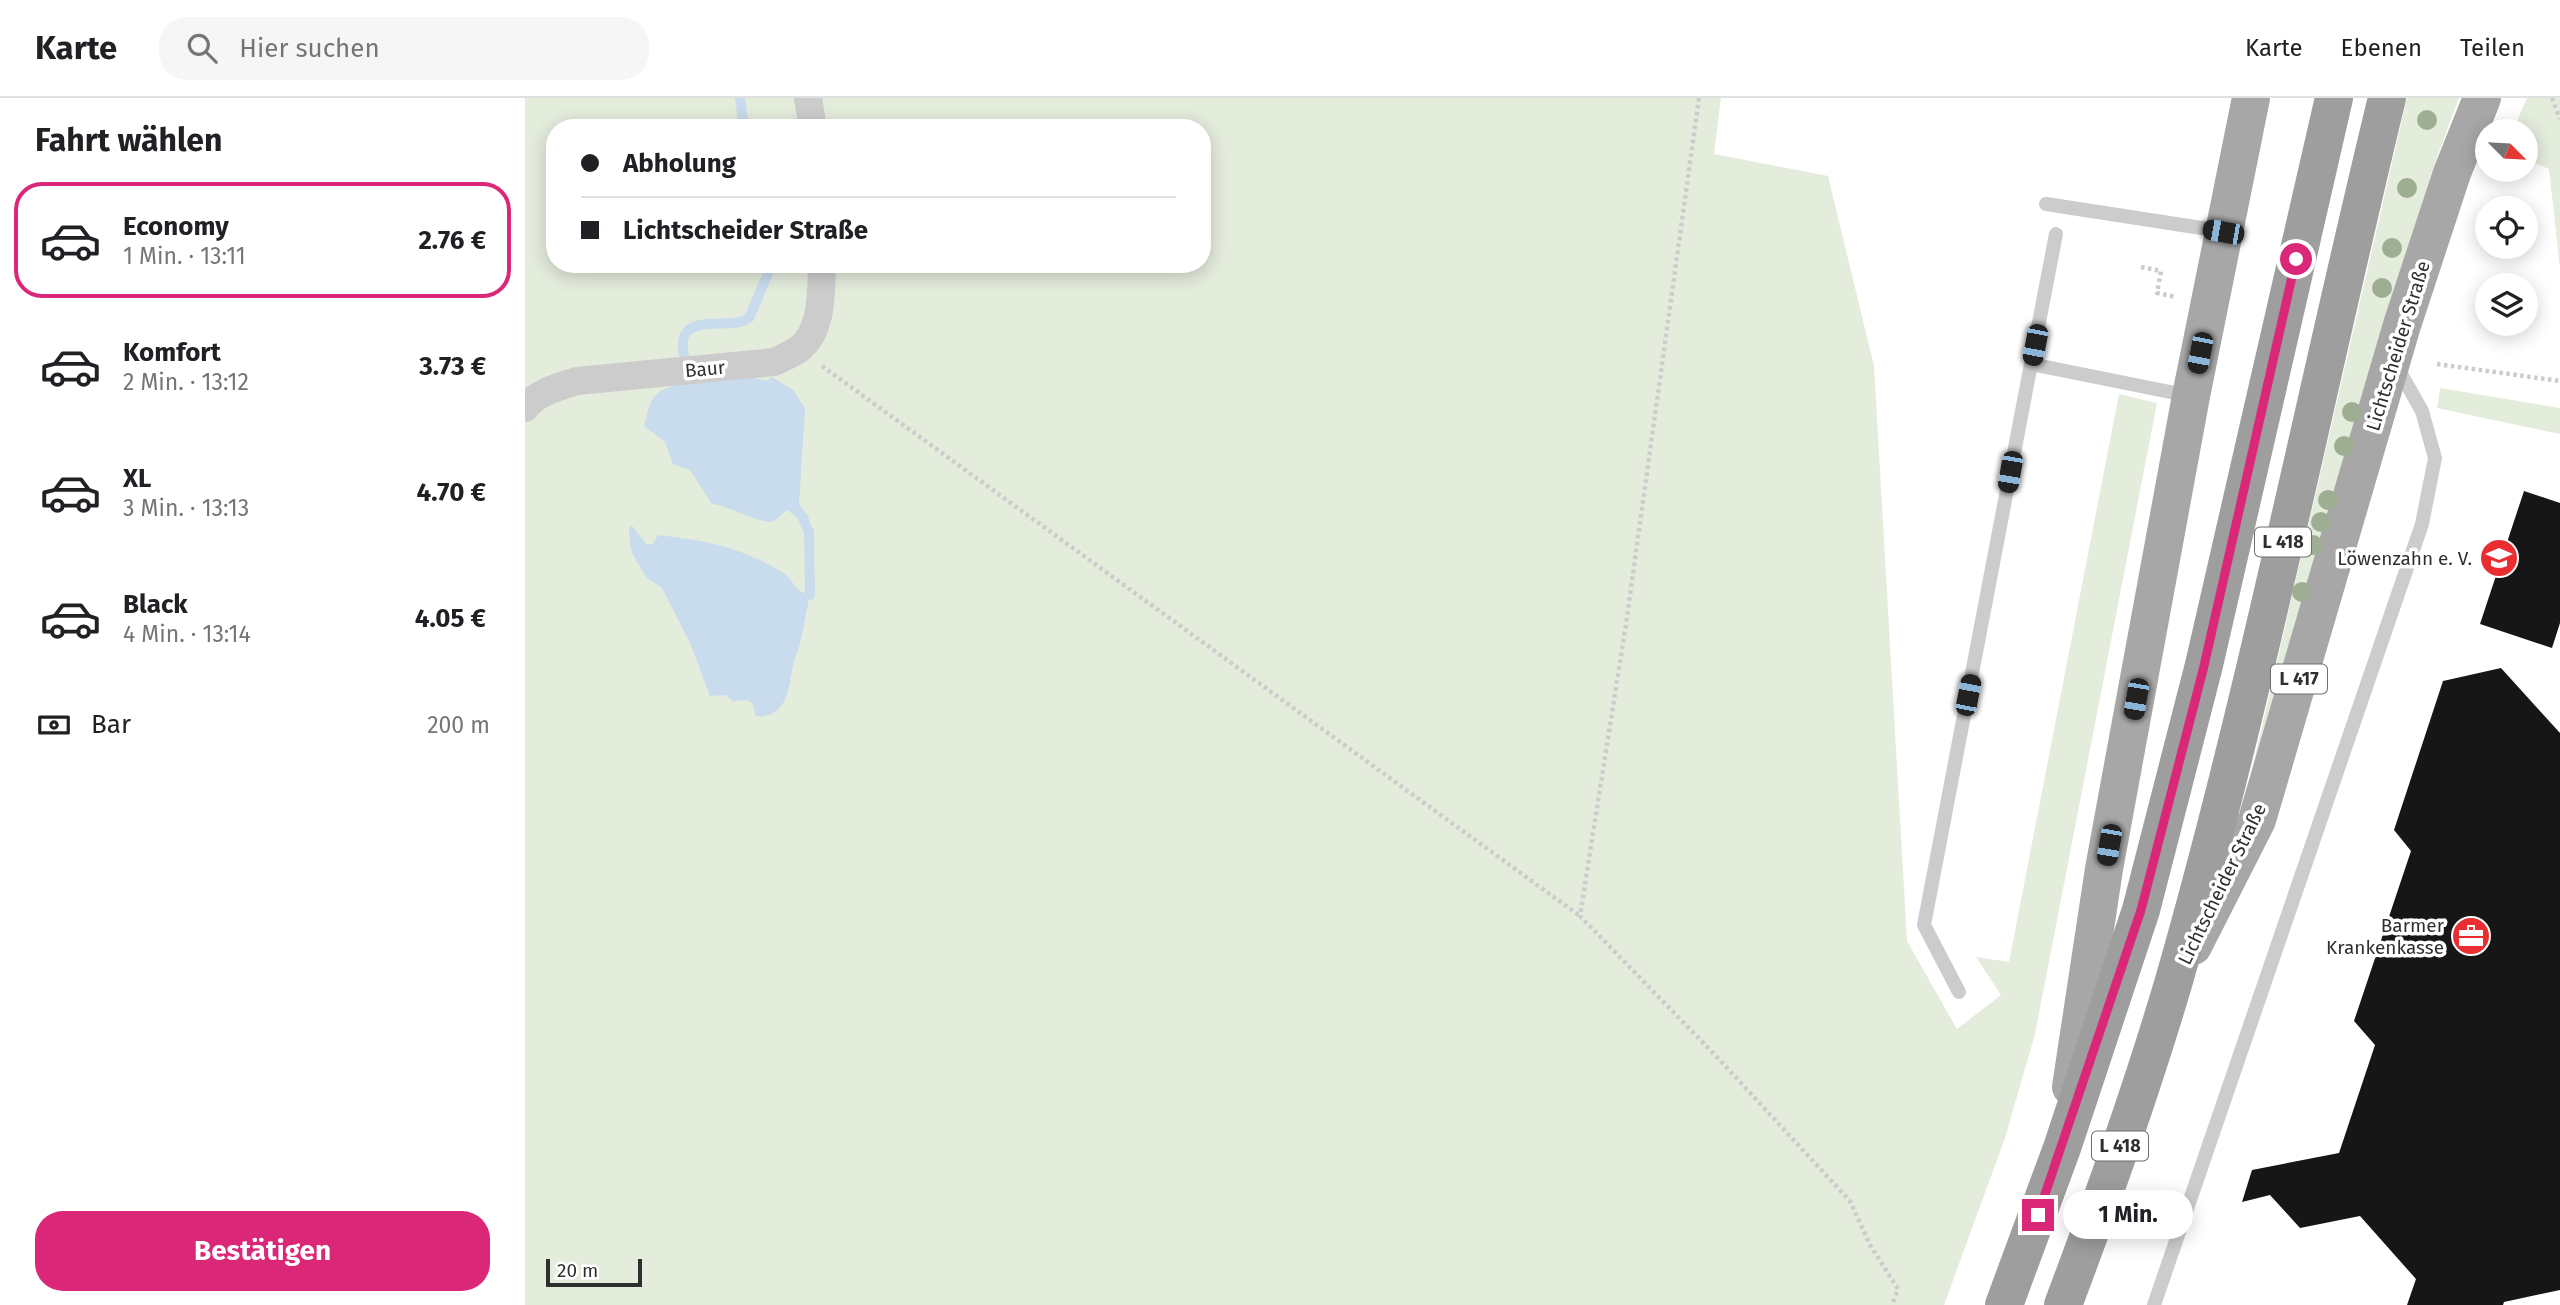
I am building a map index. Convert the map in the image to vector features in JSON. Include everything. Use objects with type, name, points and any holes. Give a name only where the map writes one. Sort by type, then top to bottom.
[{"type":"highway","name":"L 418","points":[[2004,1305],[2062,1148],[2144,897],[2204,666],[2334,98]]},
{"type":"highway","name":"L 418","points":[[2172,985],[2238,738],[2387,98]]},
{"type":"highway","name":"Lichtscheider Straße","points":[[2063,1305],[2123,1137],[2172,985]]},
{"type":"main road","points":[[2062,1148],[2104,869],[2191,396],[2251,98]]},
{"type":"main road","name":"Lichtscheider Straße","points":[[2172,985],[2257,820],[2394,360],[2402,325],[2452,173],[2482,98]]},
{"type":"street","points":[[808,98],[812,119]]},
{"type":"street","points":[[799,349],[811,335],[820,303],[822,273]]},
{"type":"street","name":"Baur","points":[[525,408],[552,389],[577,381],[774,362],[799,349]]},
{"type":"lane","points":[[2046,204],[2223,232]]},
{"type":"lane","points":[[1959,992],[1924,925],[2056,234]]},
{"type":"lane","points":[[2154,1305],[2422,524],[2435,458],[2421,411],[2394,360]]},
{"type":"lane","points":[[2031,364],[2191,396]]},
{"type":"path","points":[[1580,916],[1628,611],[1699,98]]},
{"type":"path","points":[[2552,98],[2560,119]]},
{"type":"path","points":[[2141,267],[2161,271],[2157,293],[2184,298]]},
{"type":"path","points":[[799,349],[1580,916],[1716,1056],[1850,1201],[1870,1245],[1898,1289],[1892,1305]]},
{"type":"path","points":[[2437,364],[2560,381]]},
{"type":"green space","points":[[525,98],[1721,98],[1714,154],[1828,176],[1874,366],[1907,941],[1957,1029],[2001,995],[1976,957],[2009,962],[2119,394],[2157,403],[2035,1034],[2005,1138],[1944,1305],[525,1305]]},
{"type":"green space","points":[[2407,98],[2459,98],[2433,168],[2248,787]]},
{"type":"green space","points":[[2527,98],[2560,98],[2560,268],[2549,169],[2538,164],[2538,119],[2518,118]]},
{"type":"green space","points":[[2440,388],[2560,408],[2560,434],[2437,408]]},
{"type":"water","points":[[748,376],[766,381],[772,377],[793,390],[805,408],[799,504],[808,516],[810,525],[806,528],[801,520],[787,510],[769,522],[712,504],[690,470],[673,464],[665,442],[644,426],[651,402],[663,390],[686,383]]},
{"type":"water","points":[[632,526],[647,545],[653,544],[658,535],[708,542],[737,550],[782,572],[797,588],[810,595],[788,692],[774,713],[756,716],[752,703],[747,700],[733,701],[725,695],[710,696],[690,643],[662,588],[647,578],[633,555],[629,528]]},
{"type":"building","points":[[2524,491],[2560,503],[2560,623],[2552,648],[2480,624]]},
{"type":"building","name":"Barmer Krankenkasse","points":[[2501,668],[2560,733],[2560,1290],[2504,1302],[2503,1305],[2407,1305],[2416,1279],[2360,1216],[2300,1228],[2270,1195],[2242,1202],[2252,1170],[2339,1153],[2375,1045],[2354,1021],[2411,851],[2394,830],[2443,681]]},
{"type":"waterway","points":[[740,98],[743,119]]},
{"type":"waterway","points":[[685,360],[683,343],[686,333],[704,324],[740,322],[749,318],[768,273]]},
{"type":"waterway","points":[[802,517],[809,532],[810,595]]},
{"type":"place","name":"Löwenzahn e. V.","points":[[2499,558]]},
{"type":"place","name":"Barmer Krankenkasse","points":[[2471,936]]},
{"type":"route","points":[[2038,1215],[2141,910],[2204,666],[2296,259]]}]
